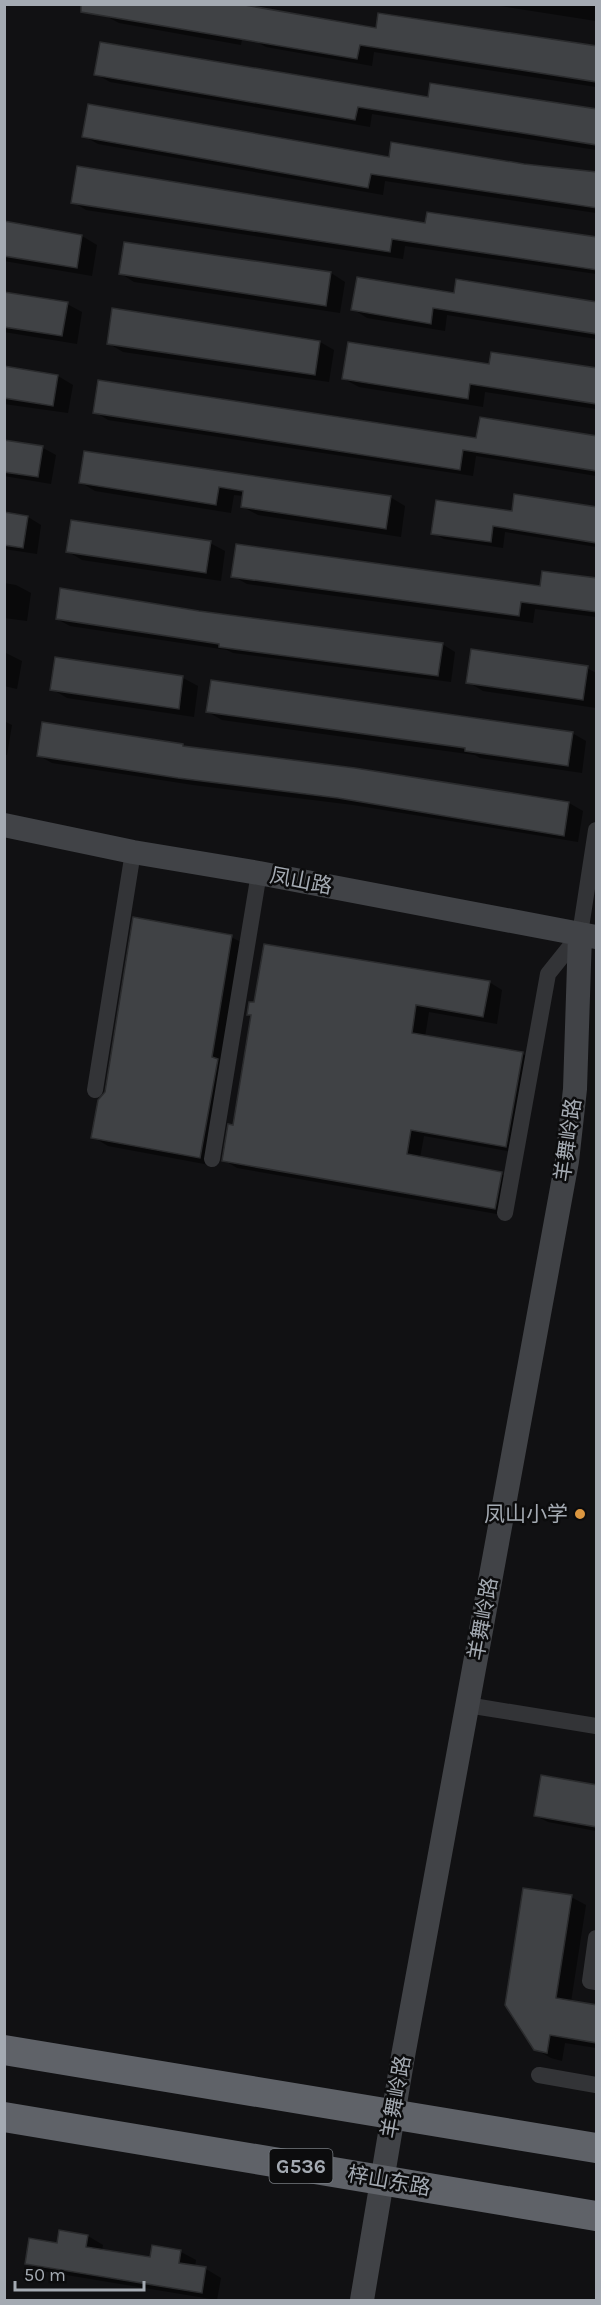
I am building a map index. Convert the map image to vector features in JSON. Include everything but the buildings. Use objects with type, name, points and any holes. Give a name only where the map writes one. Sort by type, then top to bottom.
[{"type":"highway","points":[[4,2050],[597,2148]]},
{"type":"highway","name":"梓山东路","points":[[4,2117],[597,2216]]},
{"type":"street","name":"凤山路","points":[[4,825],[134,852],[259,873],[588,936]]},
{"type":"street","points":[[505,1213],[548,974],[588,936],[597,831]]},
{"type":"street","points":[[94,1090],[134,852]]},
{"type":"street","points":[[213,1160],[259,873]]},
{"type":"street","name":"羊舞岭路","points":[[362,2301],[393,2114],[567,1161],[588,936]]},
{"type":"street","points":[[467,1705],[597,1726]]},
{"type":"street","points":[[597,1938],[590,1981],[597,1982]]},
{"type":"street","points":[[539,2075],[597,2085]]},
{"type":"place","name":"凤山小学","points":[[580,1514]]}]
